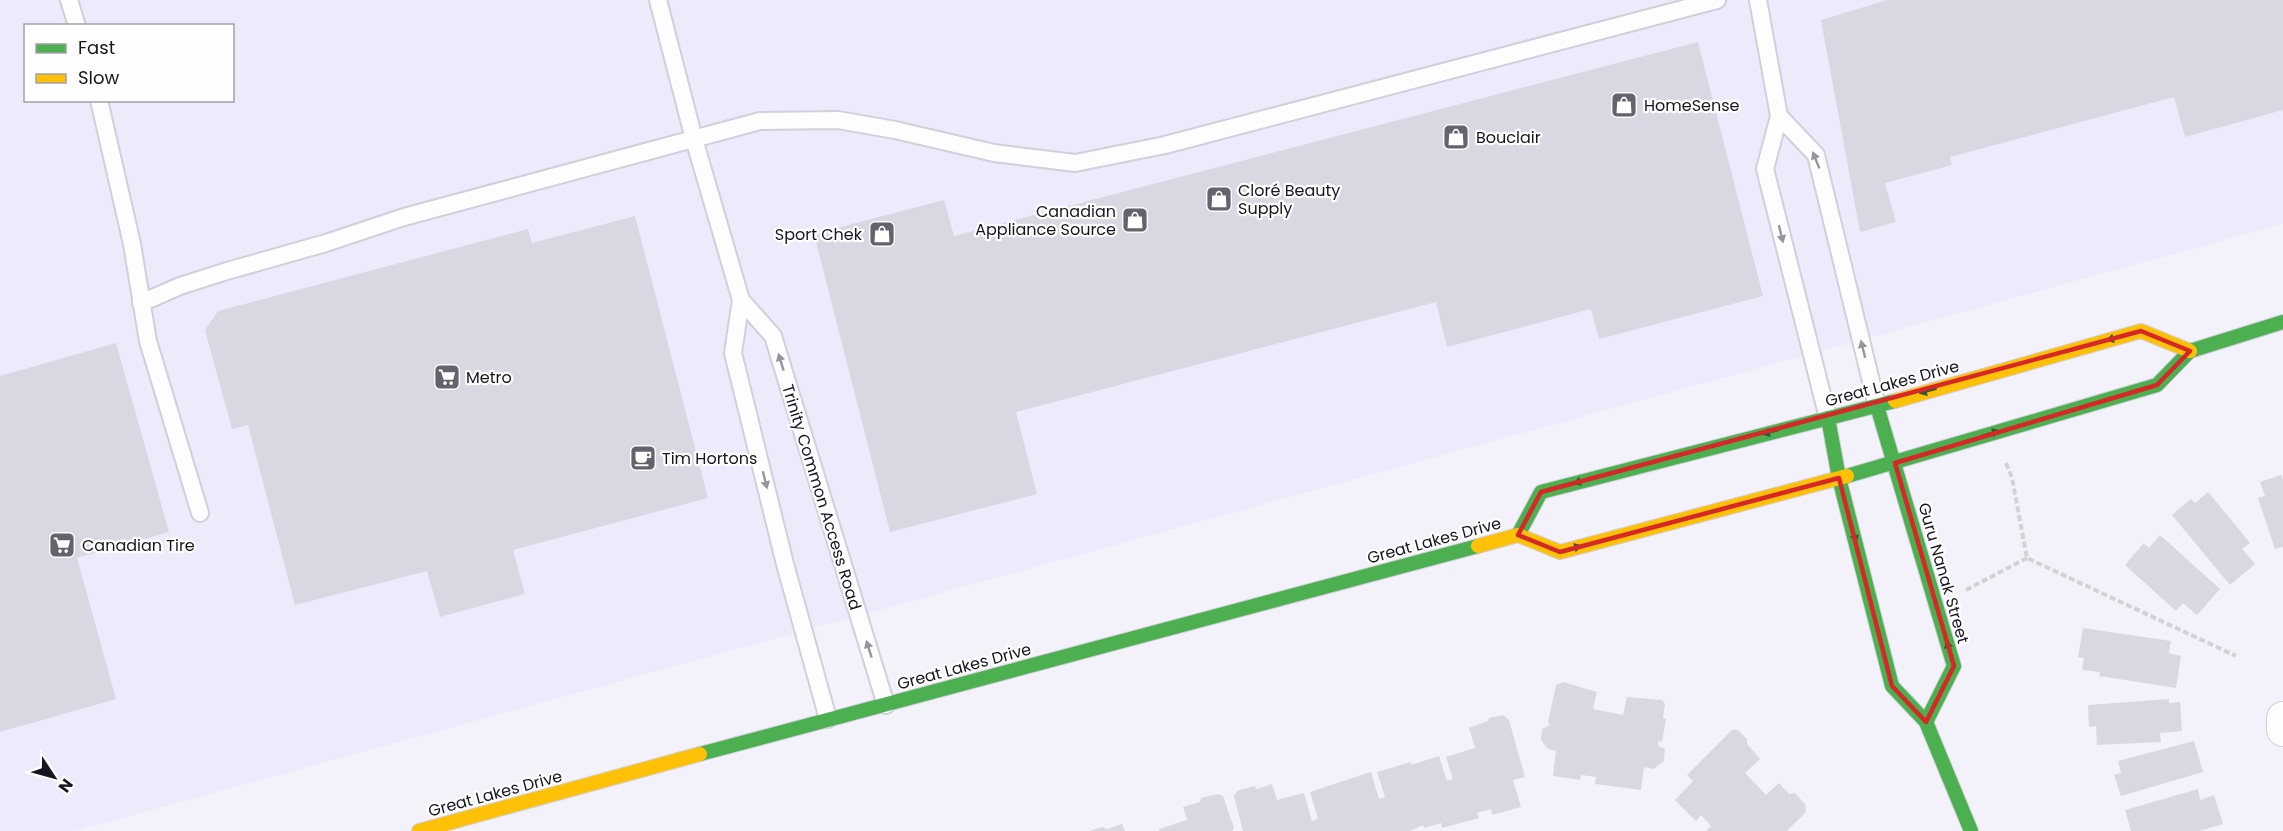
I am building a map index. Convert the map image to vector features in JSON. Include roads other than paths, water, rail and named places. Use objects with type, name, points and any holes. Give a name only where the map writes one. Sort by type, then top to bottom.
[{"type":"street","name":"Great Lakes Drive","points":[[419,831],[1518,535],[1560,552],[1895,463],[2157,385],[2190,351],[2283,322]]},
{"type":"street","name":"Great Lakes Drive","points":[[1518,535],[1541,492],[1877,406],[2141,331],[2190,351]]},
{"type":"street","name":"Guru Nanak Street","points":[[1877,406],[1954,666],[1926,722]]},
{"type":"street","points":[[1828,418],[1839,478],[1892,686],[1926,722],[1971,831]]},
{"type":"street","points":[[2283,718],[2283,730]]},
{"type":"lane","points":[[69,0],[76,24]]},
{"type":"lane","name":"Trinity Common Access Road","points":[[658,0],[694,139],[741,300],[734,353],[785,564],[828,719]]},
{"type":"lane","points":[[141,303],[180,286],[326,243],[404,217],[760,121],[838,120],[895,130],[993,153],[1075,163],[1176,143],[1718,0]]},
{"type":"lane","points":[[1758,0],[1779,116],[1764,169],[1828,418]]},
{"type":"lane","points":[[99,102],[132,244],[148,342],[200,513]]},
{"type":"lane","points":[[1779,116],[1816,155],[1877,406]]},
{"type":"lane","name":"Trinity Common Access Road","points":[[741,300],[773,336],[886,705]]},
{"type":"place","name":"HomeSense","points":[[1624,105]]},
{"type":"place","name":"Bouclair","points":[[1456,137]]},
{"type":"place","name":"Cloré Beauty Supply","points":[[1219,199]]},
{"type":"place","name":"Canadian Appliance Source","points":[[1135,220]]},
{"type":"place","name":"Sport Chek","points":[[882,234]]},
{"type":"place","name":"Metro","points":[[447,377]]},
{"type":"place","name":"Tim Hortons","points":[[643,458]]},
{"type":"place","name":"Canadian Tire","points":[[62,545]]}]
